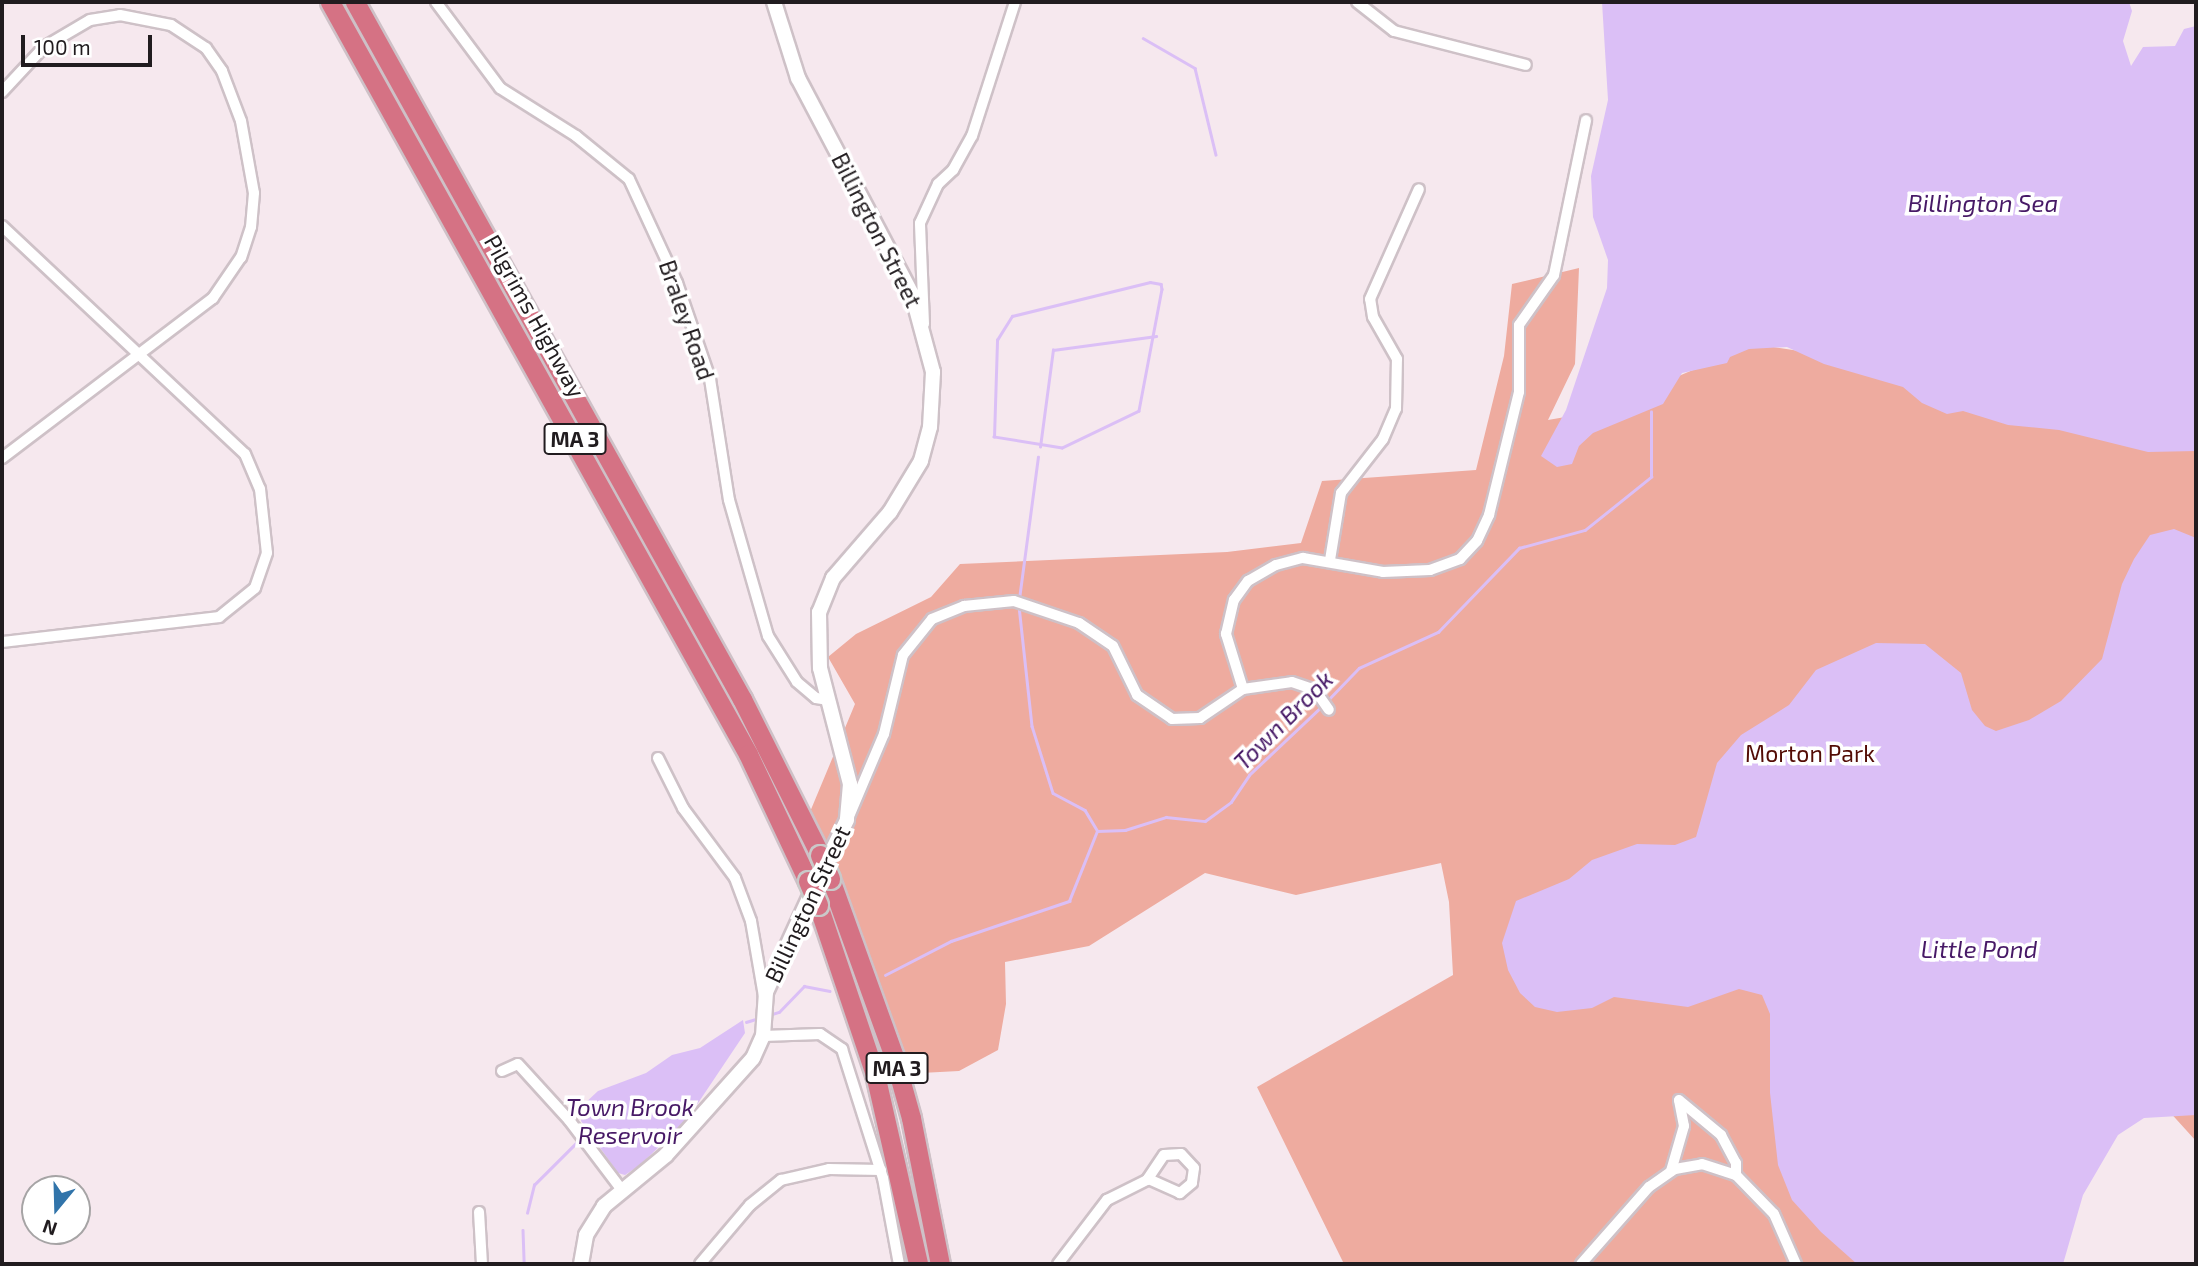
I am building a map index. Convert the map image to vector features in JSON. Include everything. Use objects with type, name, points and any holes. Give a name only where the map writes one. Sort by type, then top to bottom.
[{"type":"highway","name":"Pilgrims Highway","points":[[330,2],[748,754],[808,881],[875,1074],[918,1264]]},
{"type":"highway","name":"Pilgrims Highway","points":[[355,2],[735,687],[820,855],[870,981],[901,1081],[940,1264]]},
{"type":"street","points":[[118,2],[118,15]]},
{"type":"street","name":"Braley Road","points":[[436,2],[500,88],[576,135],[629,179],[677,283],[710,379],[729,500],[768,636],[797,682],[816,698],[827,700]]},
{"type":"street","name":"Billington Street","points":[[581,1264],[591,1225],[622,1190],[666,1155],[740,1077],[763,1032],[764,1003],[847,820],[848,763],[827,700],[816,634],[822,600],[849,556],[903,492],[925,450],[933,387],[923,324],[896,259],[798,78],[774,2]]},
{"type":"street","points":[[923,324],[920,223],[938,184],[953,170],[972,136],[1014,2]]},
{"type":"street","points":[[1357,2],[1394,31],[1527,65]]},
{"type":"street","points":[[2,92],[30,60],[60,36],[90,20],[118,15],[181,29],[216,60],[240,114],[254,193],[247,242],[224,286],[190,320],[2,457]]},
{"type":"street","points":[[1242,688],[1226,639],[1239,590],[1285,562],[1330,560],[1383,572],[1430,570],[1465,555],[1482,533],[1519,392],[1519,324],[1554,275],[1586,120]]},
{"type":"street","points":[[1330,560],[1341,493],[1383,439],[1396,409],[1397,359],[1373,317],[1370,299],[1419,189]]},
{"type":"street","points":[[2,226],[245,454],[263,504],[267,553],[260,578],[240,605],[200,622],[50,633],[2,642]]},
{"type":"street","points":[[847,820],[884,734],[896,671],[918,631],[951,609],[1014,601],[1027,603],[1105,638],[1131,687],[1163,717],[1180,721],[1200,718],[1242,688],[1292,682],[1310,687],[1323,699],[1329,710]]},
{"type":"street","points":[[659,758],[683,807],[735,878],[751,921],[764,1003]]},
{"type":"street","points":[[763,1032],[820,1034],[842,1049],[881,1170],[899,1264]]},
{"type":"street","points":[[502,1071],[517,1064],[569,1120],[622,1190]]},
{"type":"street","points":[[1671,1171],[1684,1126],[1679,1100],[1721,1135],[1736,1163],[1736,1175]]},
{"type":"street","points":[[1058,1264],[1107,1200],[1148,1179],[1160,1159],[1170,1153],[1187,1157],[1194,1168],[1192,1184],[1180,1193],[1148,1179]]},
{"type":"street","points":[[1581,1264],[1649,1187],[1671,1171],[1702,1164],[1736,1175],[1774,1214],[1796,1264]]},
{"type":"street","points":[[700,1264],[750,1205],[781,1180],[829,1169],[881,1170]]},
{"type":"street","points":[[479,1212],[482,1264]]},
{"type":"green space","name":"Morton Park","points":[[1579,268],[1575,364],[1548,420],[1594,412],[1754,344],[2196,411],[2196,1141],[2157,1098],[2085,1130],[2025,1264],[1344,1264],[1257,1087],[1453,975],[1449,902],[1441,863],[1296,895],[1205,873],[1089,946],[1005,962],[1006,1004],[998,1050],[959,1071],[902,1074],[802,831],[855,704],[828,657],[856,634],[931,597],[960,564],[1227,552],[1301,543],[1322,481],[1476,470],[1504,356],[1512,284]]},
{"type":"water","name":"Billington Sea","points":[[1602,2],[2129,2],[2132,11],[2123,41],[2131,66],[2143,47],[2175,46],[2184,29],[2196,26],[2196,451],[2148,452],[2059,430],[2008,425],[1963,411],[1947,414],[1922,403],[1903,387],[1824,364],[1787,347],[1749,349],[1730,357],[1727,363],[1682,373],[1663,404],[1593,433],[1579,446],[1572,464],[1557,467],[1541,456],[1566,410],[1607,288],[1608,260],[1593,217],[1591,176],[1608,100]]},
{"type":"water","name":"Little Pond","points":[[2174,529],[2196,538],[2196,1115],[2144,1118],[2118,1135],[2083,1195],[2063,1264],[1857,1264],[1821,1232],[1792,1200],[1778,1165],[1770,1093],[1770,1014],[1762,995],[1739,989],[1688,1007],[1614,997],[1592,1008],[1557,1012],[1535,1007],[1520,993],[1508,970],[1502,943],[1516,901],[1569,879],[1592,860],[1637,844],[1675,845],[1696,837],[1717,763],[1741,735],[1789,705],[1816,670],[1876,643],[1925,644],[1961,673],[1972,710],[1985,726],[1996,731],[2029,720],[2061,701],[2102,659],[2122,584],[2134,559],[2150,535]]},
{"type":"water","name":"Town Brook Reservoir","points":[[743,1020],[745,1033],[686,1121],[640,1165],[625,1175],[618,1173],[581,1121],[583,1105],[598,1091],[646,1073],[672,1055],[700,1048]]},
{"type":"waterway","points":[[1143,38],[1195,68],[1216,155]]},
{"type":"waterway","points":[[1150,282],[1161,284],[1162,289],[1139,411],[1062,448],[994,437],[997,340],[1012,316],[1150,282]]},
{"type":"waterway","points":[[1040,447],[1053,350],[1156,336]]},
{"type":"waterway","name":"Town Brook","points":[[1326,702],[1359,668],[1438,632],[1519,548],[1585,530],[1651,477],[1651,412]]},
{"type":"waterway","points":[[1019,599],[1038,457]]},
{"type":"waterway","points":[[1019,606],[1032,726],[1053,793],[1085,810],[1097,830]]},
{"type":"waterway","name":"Town Brook","points":[[885,975],[951,941],[1069,901],[1097,831],[1125,830],[1166,817],[1205,821],[1231,802],[1249,775],[1321,707]]},
{"type":"waterway","name":"Town Brook","points":[[769,1015],[779,1012],[804,986],[830,991]]},
{"type":"waterway","name":"Town Brook","points":[[746,1022],[759,1018]]},
{"type":"waterway","name":"Town Brook","points":[[527,1213],[534,1185],[576,1143]]},
{"type":"waterway","name":"Town Brook","points":[[523,1230],[524,1264]]}]
